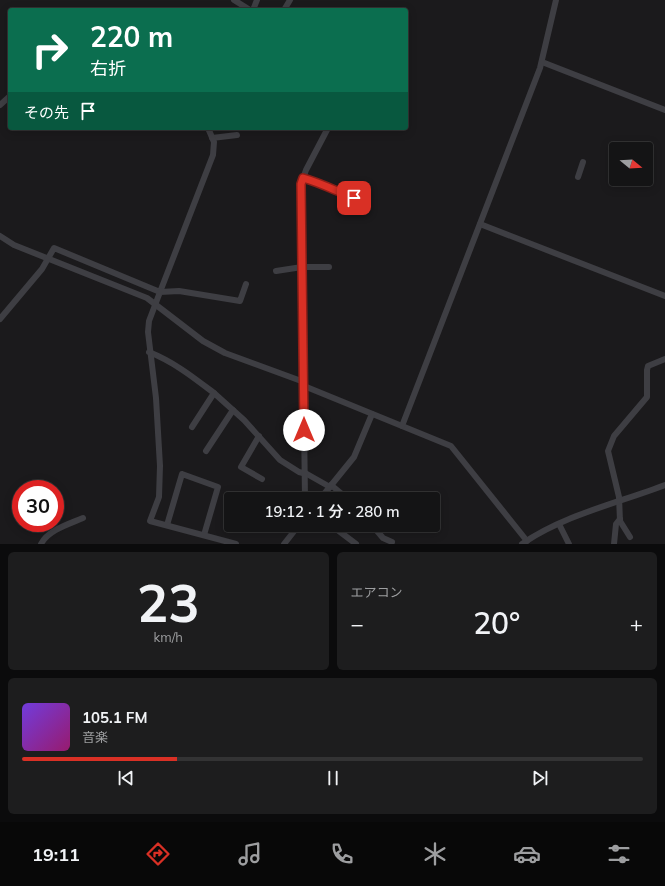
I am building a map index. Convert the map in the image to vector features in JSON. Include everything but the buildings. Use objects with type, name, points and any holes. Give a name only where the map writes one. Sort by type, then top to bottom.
[{"type":"street","points":[[234,0],[248,8]]},
{"type":"street","points":[[402,426],[542,62],[556,0]]},
{"type":"street","points":[[542,62],[665,110]]},
{"type":"street","points":[[0,105],[8,98]]},
{"type":"street","points":[[209,130],[214,148],[213,155],[149,321],[149,352],[156,398],[160,477],[158,497],[150,521],[236,544]]},
{"type":"street","points":[[305,492],[301,184],[327,130]]},
{"type":"street","points":[[212,138],[236,135]]},
{"type":"street","points":[[578,177],[583,162]]},
{"type":"street","points":[[303,178],[326,185],[332,190],[354,198]]},
{"type":"street","points":[[480,224],[665,296]]},
{"type":"street","points":[[0,236],[14,245],[47,259],[148,298],[155,305],[203,341],[225,353],[304,384],[372,414],[451,446],[524,542],[559,524],[665,484]]},
{"type":"street","points":[[0,319],[42,269],[54,248],[160,292],[179,291],[240,301],[246,284]]},
{"type":"street","points":[[276,271],[302,267],[329,267]]},
{"type":"street","points":[[149,352],[186,371],[214,393],[259,436],[280,460],[331,486],[339,492]]},
{"type":"street","points":[[630,537],[620,519],[619,502],[608,451],[614,436],[647,397],[648,366],[665,358]]},
{"type":"street","points":[[192,427],[214,393]]},
{"type":"street","points":[[206,451],[233,410]]},
{"type":"street","points":[[326,492],[354,457],[372,414]]},
{"type":"street","points":[[259,436],[241,467],[262,479]]},
{"type":"street","points":[[167,525],[182,474],[218,487],[204,535]]},
{"type":"street","points":[[41,544],[44,538],[68,524],[83,518]]},
{"type":"street","points":[[614,544],[616,524],[620,519]]},
{"type":"street","points":[[559,524],[569,544]]},
{"type":"street","points":[[284,544],[293,532]]},
{"type":"street","points":[[340,532],[356,544]]},
{"type":"street","points":[[378,532],[383,538],[392,542]]},
{"type":"route","points":[[304,430],[301,184],[303,178],[326,185],[332,190],[354,198]]}]
